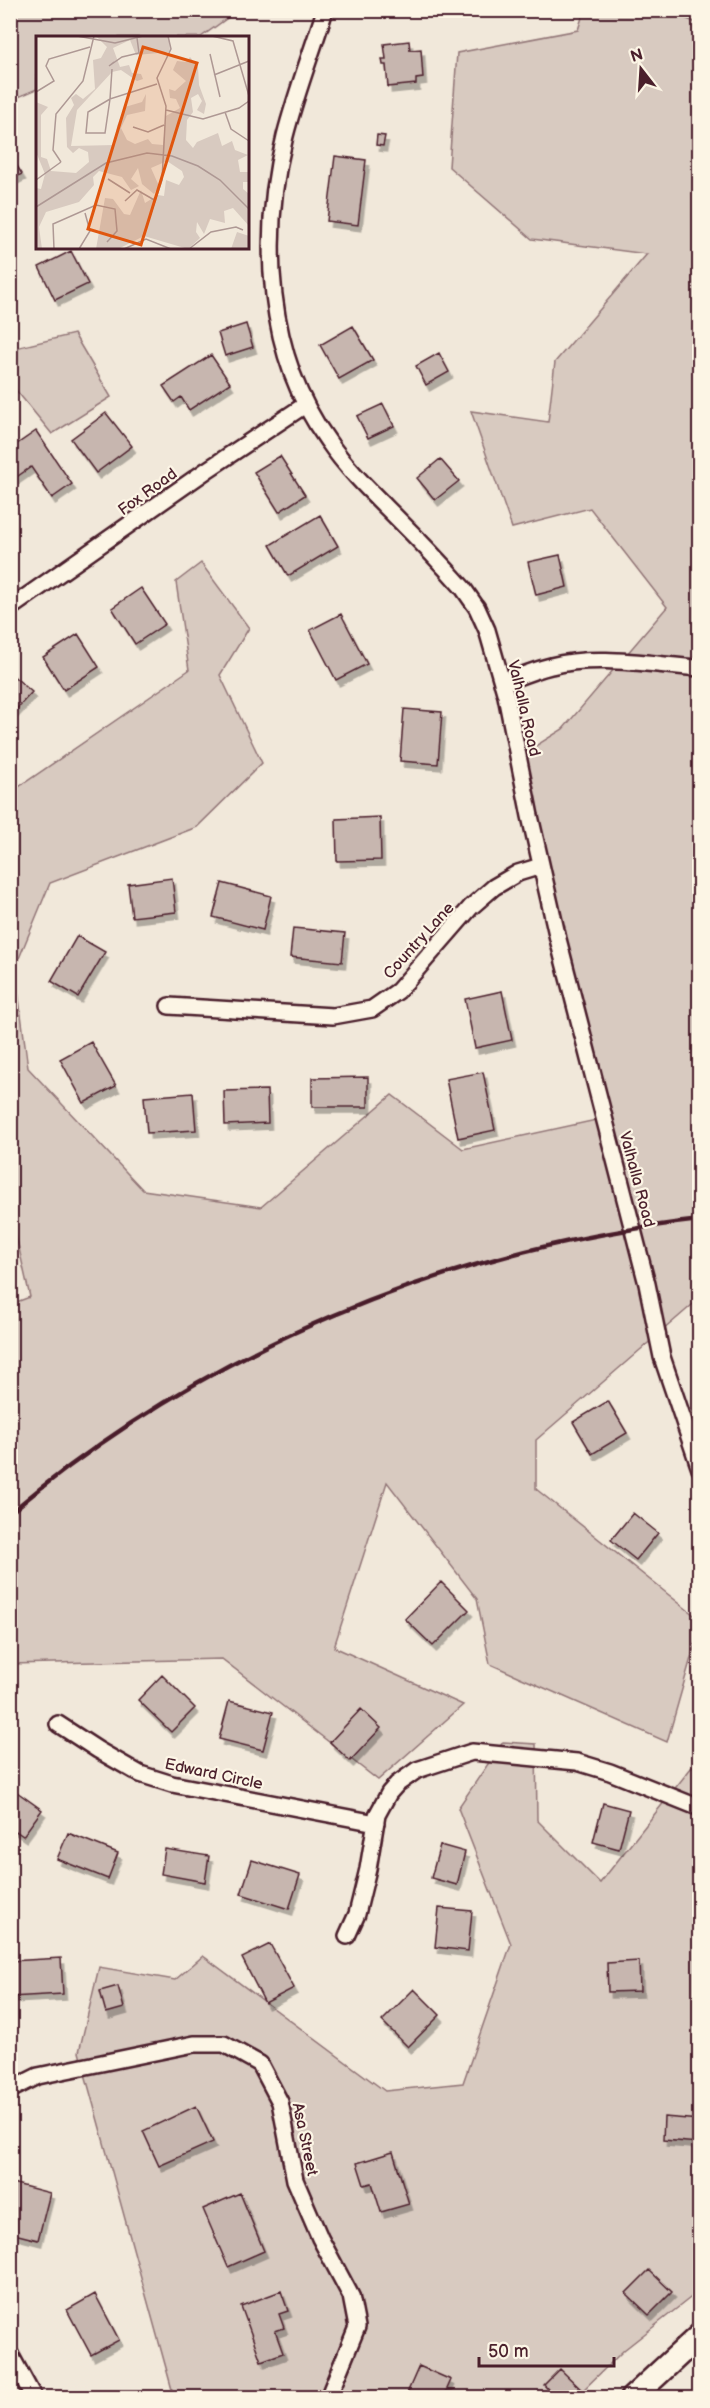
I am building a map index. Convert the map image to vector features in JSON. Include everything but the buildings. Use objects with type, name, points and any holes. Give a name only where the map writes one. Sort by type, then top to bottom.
[{"type":"main road","points":[[632,2397],[699,2336]]},
{"type":"street","name":"Valhalla Road","points":[[325,10],[285,136],[273,213],[272,271],[275,304],[290,366],[305,405],[329,443],[355,475],[463,588],[477,608],[487,630],[502,683],[541,866],[587,1059],[647,1284],[662,1357],[699,1469]]},
{"type":"street","name":"Fox Road","points":[[10,608],[207,470],[305,405]]},
{"type":"street","points":[[502,683],[552,665],[576,662],[625,662],[699,668]]},
{"type":"street","name":"Country Lane","points":[[169,1006],[333,1016],[372,1009],[398,991],[471,907],[494,887],[518,873],[541,866]]},
{"type":"street","name":"Edward Circle","points":[[58,1724],[140,1774],[172,1784],[376,1823]]},
{"type":"street","points":[[347,1936],[357,1914],[368,1869],[377,1815],[389,1793],[406,1776],[417,1770],[472,1752],[578,1762],[610,1772],[699,1808]]},
{"type":"street","name":"Asa Street","points":[[10,2090],[38,2076],[194,2044],[224,2044],[260,2064],[280,2102],[295,2180],[320,2238],[351,2296],[357,2327],[328,2397]]},
{"type":"street","points":[[10,2354],[34,2397]]},
{"type":"shaded area","points":[[11,10],[237,10],[202,36],[36,36],[36,89],[11,100]]},
{"type":"shaded area","points":[[584,11],[668,11],[699,24],[699,1299],[536,1440],[536,1489],[699,1619],[699,1630],[667,1742],[490,1664],[477,1599],[387,1482],[334,1647],[463,1705],[378,1780],[222,1659],[11,1664],[11,1304],[30,1297],[10,1209],[10,793],[189,670],[176,582],[201,563],[249,628],[220,675],[262,763],[197,827],[50,883],[15,968],[28,1068],[143,1190],[261,1207],[392,1095],[463,1149],[601,1119],[524,753],[563,729],[667,607],[590,508],[512,528],[471,411],[548,422],[555,362],[647,254],[532,239],[449,167],[457,53],[578,30]]},
{"type":"shaded area","points":[[74,334],[111,397],[52,434],[11,384],[11,349]]},
{"type":"shaded area","points":[[503,1742],[536,1744],[537,1820],[600,1883],[699,1758],[699,2291],[624,2350],[576,2397],[174,2397],[79,2052],[99,1967],[175,1980],[203,1956],[385,2091],[463,2083],[511,1944],[458,1808]]},
{"type":"railway","points":[[10,1513],[86,1454],[165,1402],[247,1356],[333,1315],[422,1282],[513,1255],[605,1234],[700,1220]]}]
